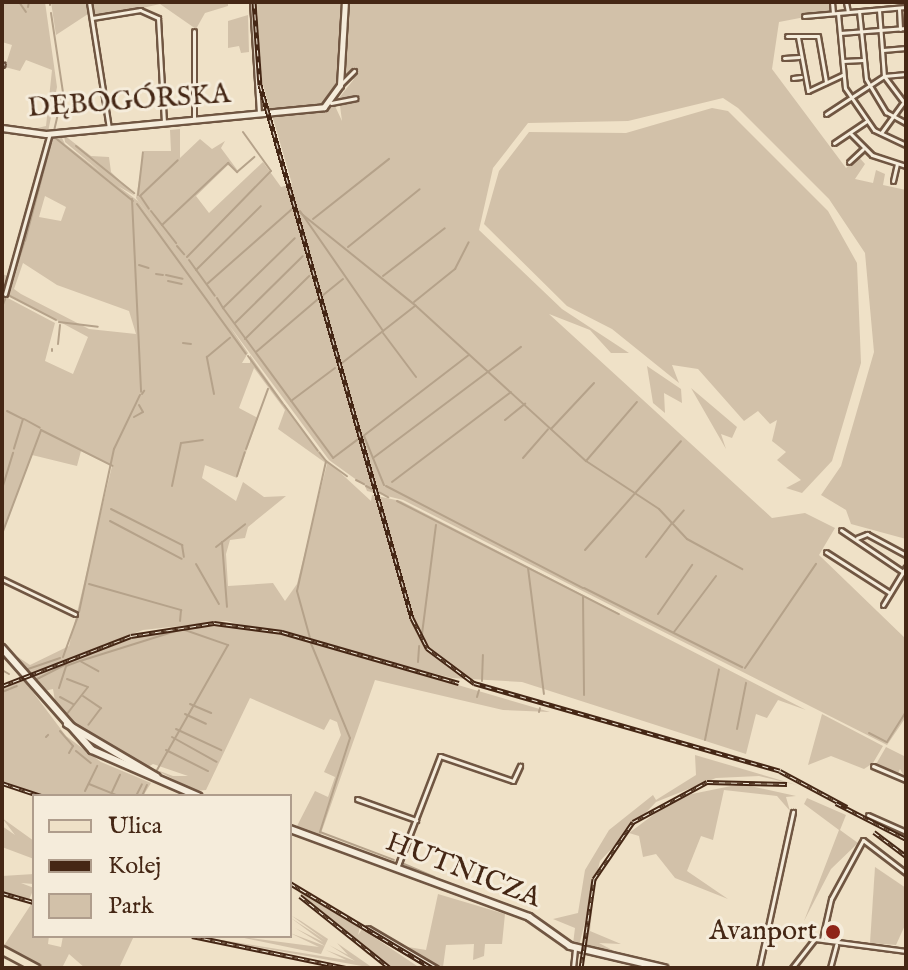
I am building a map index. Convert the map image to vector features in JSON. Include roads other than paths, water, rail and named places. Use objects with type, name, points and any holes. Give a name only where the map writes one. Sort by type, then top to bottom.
[{"type":"main road","points":[[2,648],[57,717],[104,758],[193,794]]},
{"type":"main road","points":[[74,732],[149,776]]},
{"type":"main road","points":[[104,758],[111,752]]},
{"type":"main road","points":[[117,765],[119,756]]},
{"type":"main road","name":"HUTNICZA","points":[[292,830],[529,917],[575,948],[664,968]]},
{"type":"main road","points":[[2,952],[27,968]]},
{"type":"main road","points":[[2,952],[36,968]]},
{"type":"street","points":[[89,2],[109,128]]},
{"type":"street","points":[[252,2],[259,113]]},
{"type":"street","points":[[340,85],[345,2]]},
{"type":"street","points":[[832,2],[840,33],[843,75],[851,96],[880,135],[906,145]]},
{"type":"street","points":[[846,2],[848,12]]},
{"type":"street","points":[[804,16],[906,7]]},
{"type":"street","points":[[840,33],[903,29],[899,8]]},
{"type":"street","points":[[92,18],[138,10],[158,18],[164,123]]},
{"type":"street","points":[[879,10],[884,76],[904,104],[880,135]]},
{"type":"street","points":[[859,11],[863,60],[869,85],[892,117],[906,123]]},
{"type":"street","points":[[194,31],[194,120]]},
{"type":"street","points":[[787,36],[818,36],[826,82]]},
{"type":"street","points":[[798,37],[801,77],[810,93],[843,75]]},
{"type":"street","points":[[883,50],[906,48]]},
{"type":"street","points":[[784,58],[799,57]]},
{"type":"street","points":[[842,61],[863,60]]},
{"type":"street","points":[[331,103],[340,85],[354,71]]},
{"type":"street","points":[[826,114],[884,76],[906,74]]},
{"type":"street","points":[[793,78],[801,77]]},
{"type":"street","points":[[331,103],[356,98]]},
{"type":"street","name":"DĘBOGÓRSKA","points":[[2,128],[50,133],[331,103]]},
{"type":"street","points":[[834,143],[867,121]]},
{"type":"street","points":[[5,294],[50,133]]},
{"type":"street","points":[[850,133],[863,149],[878,158],[906,166]]},
{"type":"street","points":[[849,162],[863,149]]},
{"type":"street","points":[[875,165],[878,158]]},
{"type":"street","points":[[893,181],[897,164]]},
{"type":"street","points":[[841,530],[904,573]]},
{"type":"street","points":[[856,539],[867,534],[906,555]]},
{"type":"street","points":[[826,552],[890,593]]},
{"type":"street","points":[[883,605],[906,567]]},
{"type":"street","points":[[2,579],[75,614]]},
{"type":"street","points":[[397,867],[440,756],[513,781],[520,766]]},
{"type":"street","points":[[873,766],[906,780]]},
{"type":"street","points":[[357,799],[416,820]]},
{"type":"street","points":[[759,968],[793,812]]},
{"type":"street","points":[[868,815],[906,832]]},
{"type":"street","points":[[822,939],[831,899],[863,840],[906,873]]},
{"type":"street","points":[[368,928],[436,968]]},
{"type":"street","points":[[792,968],[805,945],[822,939],[837,944],[906,951]]},
{"type":"street","points":[[830,968],[837,944]]},
{"type":"street","points":[[573,968],[575,948]]},
{"type":"waterway","points":[[19,2],[26,12]]},
{"type":"waterway","points":[[28,7],[29,2]]},
{"type":"waterway","points":[[51,13],[63,92],[54,131]]},
{"type":"waterway","points":[[187,257],[271,171],[243,132]]},
{"type":"waterway","points":[[25,241],[53,135]]},
{"type":"waterway","points":[[53,136],[133,201]]},
{"type":"waterway","points":[[76,146],[134,193]]},
{"type":"waterway","points":[[138,195],[143,152]]},
{"type":"waterway","points":[[151,211],[162,225],[228,163],[237,172],[254,157]]},
{"type":"waterway","points":[[313,219],[389,159]]},
{"type":"waterway","points":[[140,196],[178,160]]},
{"type":"waterway","points":[[348,247],[420,189]]},
{"type":"waterway","points":[[141,197],[149,209]]},
{"type":"waterway","points":[[132,199],[141,392]]},
{"type":"waterway","points":[[137,204],[246,354]]},
{"type":"waterway","points":[[196,270],[261,206]]},
{"type":"waterway","points":[[207,284],[292,209]]},
{"type":"waterway","points":[[298,211],[416,306],[586,461],[659,509],[687,539],[742,569]]},
{"type":"waterway","points":[[300,211],[383,331]]},
{"type":"waterway","points":[[162,225],[176,243]]},
{"type":"waterway","points":[[383,276],[445,228]]},
{"type":"waterway","points":[[217,298],[223,308],[295,238]]},
{"type":"waterway","points":[[414,302],[455,269],[469,242]]},
{"type":"waterway","points":[[7,295],[24,243]]},
{"type":"waterway","points":[[177,246],[184,254]]},
{"type":"waterway","points":[[235,323],[303,256]]},
{"type":"waterway","points":[[189,260],[215,296]]},
{"type":"waterway","points":[[139,265],[149,268]]},
{"type":"waterway","points":[[156,274],[163,275]]},
{"type":"waterway","points":[[166,275],[183,279]]},
{"type":"waterway","points":[[245,339],[309,276]]},
{"type":"waterway","points":[[322,296],[343,279]]},
{"type":"waterway","points":[[168,281],[182,284]]},
{"type":"waterway","points":[[8,295],[56,320]]},
{"type":"waterway","points":[[2,307],[5,299]]},
{"type":"waterway","points":[[256,352],[318,299]]},
{"type":"waterway","points":[[342,363],[415,306]]},
{"type":"waterway","points":[[223,308],[333,458],[358,439]]},
{"type":"waterway","points":[[59,322],[98,327]]},
{"type":"waterway","points":[[58,344],[60,325]]},
{"type":"waterway","points":[[383,333],[416,377]]},
{"type":"waterway","points":[[214,394],[207,357],[230,338]]},
{"type":"waterway","points":[[183,343],[191,344]]},
{"type":"waterway","points":[[373,458],[521,347]]},
{"type":"waterway","points":[[362,437],[469,355]]},
{"type":"waterway","points":[[248,356],[283,404]]},
{"type":"waterway","points":[[291,401],[335,368]]},
{"type":"waterway","points":[[551,429],[594,383]]},
{"type":"waterway","points":[[246,449],[268,389]]},
{"type":"waterway","points":[[392,482],[511,392]]},
{"type":"waterway","points":[[79,612],[114,449],[140,395]]},
{"type":"waterway","points":[[586,461],[637,402]]},
{"type":"waterway","points":[[505,420],[525,404]]},
{"type":"waterway","points":[[134,417],[143,412],[139,405]]},
{"type":"waterway","points":[[284,405],[318,451]]},
{"type":"waterway","points":[[2,408],[2,429]]},
{"type":"waterway","points":[[7,411],[23,419],[14,449]]},
{"type":"waterway","points":[[24,419],[40,428]]},
{"type":"waterway","points":[[523,458],[548,429]]},
{"type":"waterway","points":[[2,534],[41,430],[113,466]]},
{"type":"waterway","points":[[364,436],[384,485]]},
{"type":"waterway","points":[[172,486],[181,443],[203,440]]},
{"type":"waterway","points":[[585,550],[681,441]]},
{"type":"waterway","points":[[237,476],[245,452]]},
{"type":"waterway","points":[[310,638],[297,591],[326,461],[319,452]]},
{"type":"waterway","points":[[2,489],[13,453]]},
{"type":"waterway","points":[[326,461],[347,476]]},
{"type":"waterway","points":[[356,480],[364,484]]},
{"type":"waterway","points":[[366,486],[374,490]]},
{"type":"waterway","points":[[386,486],[583,588]]},
{"type":"waterway","points":[[377,491],[388,497]]},
{"type":"waterway","points":[[397,501],[619,614]]},
{"type":"waterway","points":[[111,509],[182,545],[184,557]]},
{"type":"waterway","points":[[672,524],[684,510]]},
{"type":"waterway","points":[[110,521],[182,559]]},
{"type":"waterway","points":[[646,557],[672,523]]},
{"type":"waterway","points":[[216,547],[245,524]]},
{"type":"waterway","points":[[422,634],[436,525]]},
{"type":"waterway","points":[[222,542],[227,607]]},
{"type":"waterway","points":[[196,564],[219,604]]},
{"type":"waterway","points":[[745,668],[816,564]]},
{"type":"waterway","points":[[658,614],[692,565]]},
{"type":"waterway","points":[[528,568],[544,694]]},
{"type":"waterway","points":[[674,632],[716,576]]},
{"type":"waterway","points":[[89,584],[181,610],[180,621]]},
{"type":"waterway","points":[[584,588],[742,667]]},
{"type":"waterway","points":[[583,596],[584,695]]},
{"type":"waterway","points":[[63,657],[78,616]]},
{"type":"waterway","points":[[80,661],[182,629],[228,645],[157,770]]},
{"type":"waterway","points":[[310,641],[350,738],[320,832],[394,860]]},
{"type":"waterway","points":[[418,662],[419,646]]},
{"type":"waterway","points":[[482,681],[483,655]]},
{"type":"waterway","points":[[28,669],[60,658]]},
{"type":"waterway","points":[[59,688],[66,666],[80,661],[98,671]]},
{"type":"waterway","points":[[37,679],[66,664]]},
{"type":"waterway","points":[[705,740],[719,669]]},
{"type":"waterway","points":[[2,670],[9,674]]},
{"type":"waterway","points":[[67,679],[88,687],[68,713]]},
{"type":"waterway","points":[[737,729],[746,683]]},
{"type":"waterway","points":[[2,692],[17,686]]},
{"type":"waterway","points":[[477,697],[479,690]]},
{"type":"waterway","points":[[83,696],[101,708],[88,725]]},
{"type":"waterway","points":[[60,697],[73,704]]},
{"type":"waterway","points":[[190,704],[211,713]]},
{"type":"waterway","points":[[539,712],[540,708]]},
{"type":"waterway","points":[[869,733],[887,742],[906,712]]},
{"type":"waterway","points":[[185,714],[206,724]]},
{"type":"waterway","points":[[176,729],[221,750]]},
{"type":"waterway","points":[[60,731],[73,746],[69,753]]},
{"type":"waterway","points":[[172,737],[217,762]]},
{"type":"waterway","points":[[166,750],[208,771]]},
{"type":"waterway","points":[[76,751],[91,763]]},
{"type":"waterway","points":[[85,791],[97,766]]},
{"type":"waterway","points":[[112,792],[120,775]]},
{"type":"waterway","points":[[89,784],[113,794]]},
{"type":"waterway","points":[[137,794],[142,784]]},
{"type":"waterway","points":[[143,794],[147,785]]},
{"type":"waterway","points":[[404,864],[434,877]]},
{"type":"railway","points":[[254,2],[260,85],[412,618],[427,648],[474,683],[780,771],[847,807]]},
{"type":"railway","points":[[2,686],[131,636],[214,623],[282,632],[459,683]]},
{"type":"railway","points":[[581,968],[594,879],[633,822],[707,782],[787,784]]},
{"type":"railway","points":[[2,783],[35,794]]},
{"type":"railway","points":[[836,803],[906,839]]},
{"type":"railway","points":[[874,832],[906,856]]},
{"type":"railway","points":[[292,884],[432,968]]},
{"type":"railway","points":[[2,893],[32,901]]},
{"type":"railway","points":[[300,896],[390,968]]},
{"type":"railway","points":[[202,938],[346,968]]},
{"type":"place","name":"Avanport","points":[[833,932]]}]
